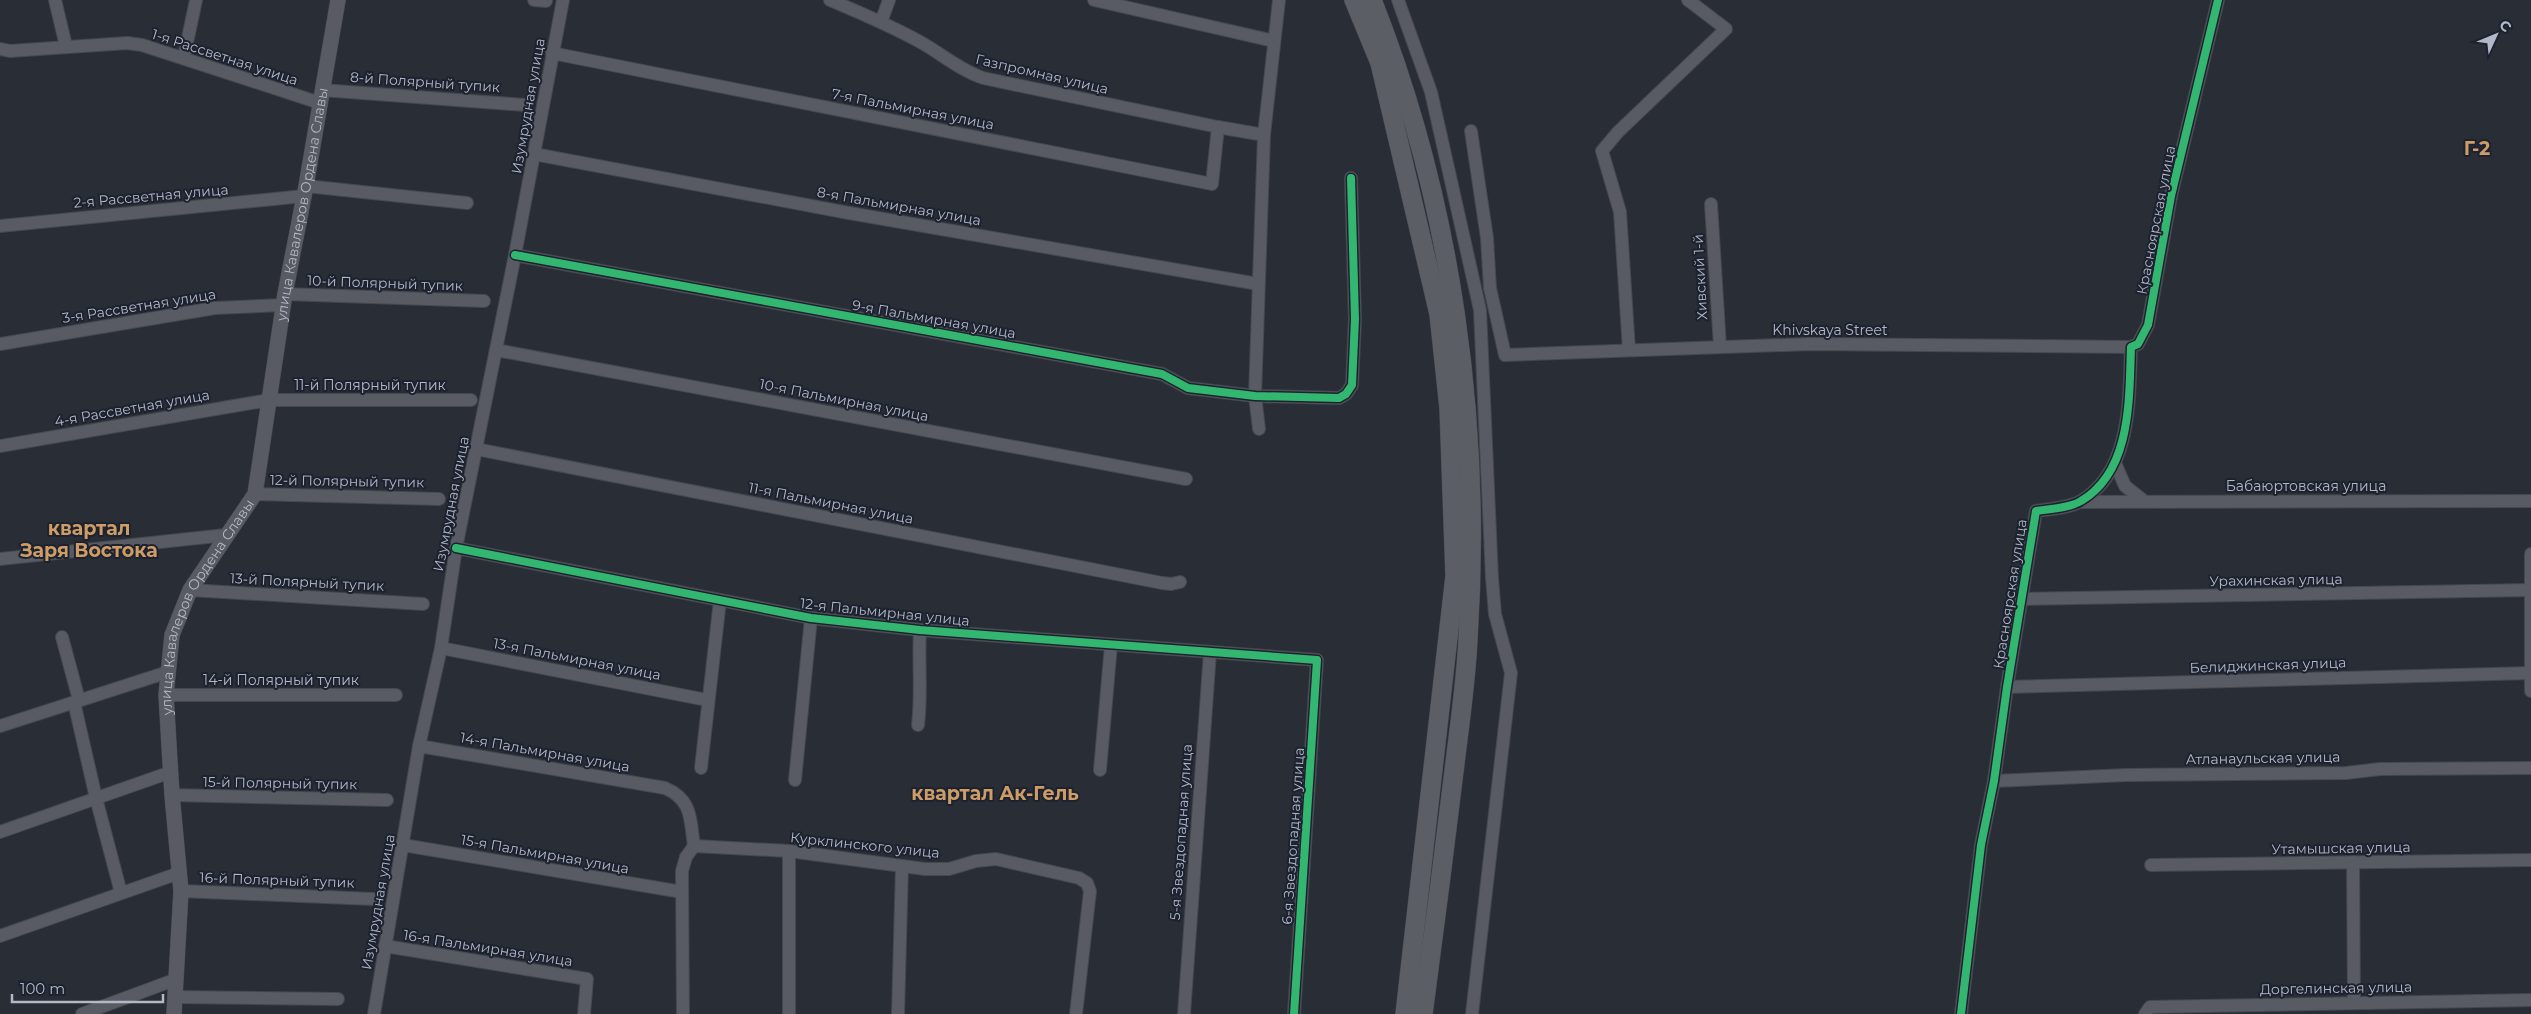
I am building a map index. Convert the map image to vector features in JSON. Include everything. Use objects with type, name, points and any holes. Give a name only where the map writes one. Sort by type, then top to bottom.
[{"type":"main road","points":[[1354,0],[1380,63],[1435,295],[1439,314],[1449,408],[1455,576],[1405,1014]]},
{"type":"main road","points":[[1372,0],[1404,88],[1438,221],[1458,337],[1468,438],[1471,558],[1468,641],[1448,827],[1423,1014]]},
{"type":"street","points":[[55,0],[66,46]]},
{"type":"street","points":[[184,57],[196,0]]},
{"type":"street","name":"улица Кавалеров Ордена Славы","points":[[174,1014],[181,891],[172,795],[166,695],[172,635],[190,590],[255,494],[284,300],[338,0]]},
{"type":"street","name":"Изумрудная улица","points":[[374,1014],[419,746],[442,648],[456,548],[515,255],[563,0]]},
{"type":"street","name":"Газпромная улица","points":[[830,0],[881,22],[922,44],[964,72],[983,78],[1218,127],[1264,134]]},
{"type":"street","points":[[881,22],[889,0]]},
{"type":"street","points":[[1094,0],[1274,41]]},
{"type":"street","points":[[1259,429],[1255,396],[1264,134],[1279,0]]},
{"type":"street","points":[[1398,0],[1431,92],[1480,310],[1495,614],[1511,673],[1472,1014]]},
{"type":"street","points":[[1629,350],[1620,212],[1602,151],[1618,132],[1726,29],[1688,0]]},
{"type":"street","name":"Красноярская улица","points":[[2131,347],[2138,344],[2148,325],[2171,196],[2218,0]]},
{"type":"street","name":"1-я Рассветная улица","points":[[0,49],[10,52],[66,46],[128,43],[321,96]]},
{"type":"street","name":"7-я Пальмирная улица","points":[[552,53],[1212,184],[1218,127]]},
{"type":"street","name":"8-й Полярный тупик","points":[[321,96],[525,105]]},
{"type":"street","name":"Khivskaya Street","points":[[1471,131],[1487,238],[1490,288],[1505,355],[1530,356],[1629,350],[1810,344],[2131,347]]},
{"type":"street","name":"8-я Пальмирная улица","points":[[534,154],[849,213],[1258,284]]},
{"type":"street","name":"9-я Пальмирная улица","points":[[515,255],[1162,374],[1188,388],[1255,396],[1339,398],[1346,394],[1352,385],[1355,319],[1351,178]]},
{"type":"street","name":"2-я Рассветная улица","points":[[0,226],[305,191],[467,203]]},
{"type":"street","name":"Хивский 1-й","points":[[1711,204],[1720,347]]},
{"type":"street","name":"10-й Полярный тупик","points":[[284,300],[484,302]]},
{"type":"street","name":"3-я Рассветная улица","points":[[0,344],[215,308],[284,300]]},
{"type":"street","points":[[2081,502],[2103,481],[2115,463],[2128,418],[2131,347]]},
{"type":"street","name":"10-я Пальмирная улица","points":[[496,350],[1186,479]]},
{"type":"street","name":"11-й Полярный тупик","points":[[269,400],[471,400]]},
{"type":"street","name":"4-я Рассветная улица","points":[[0,446],[269,400]]},
{"type":"street","name":"11-я Пальмирная улица","points":[[476,449],[1162,583],[1180,582]]},
{"type":"street","points":[[2115,463],[2125,486],[2144,501]]},
{"type":"street","name":"12-й Полярный тупик","points":[[255,494],[439,499]]},
{"type":"street","name":"Бабаюртовская улица","points":[[2081,502],[2531,501]]},
{"type":"street","name":"Красноярская улица","points":[[1961,1014],[1981,845],[1994,781],[2007,687],[2036,512],[2081,502]]},
{"type":"street","points":[[0,560],[226,535]]},
{"type":"street","name":"12-я Пальмирная улица","points":[[456,548],[811,618],[920,630],[1317,660]]},
{"type":"street","points":[[2531,554],[2531,691]]},
{"type":"street","name":"13-й Полярный тупик","points":[[190,590],[423,604]]},
{"type":"street","name":"Урахинская улица","points":[[2021,598],[2530,590]]},
{"type":"street","points":[[701,768],[707,700],[720,600]]},
{"type":"street","points":[[795,780],[811,618]]},
{"type":"street","points":[[918,725],[922,697],[918,651],[920,630]]},
{"type":"street","points":[[62,637],[96,798],[121,893]]},
{"type":"street","points":[[1100,770],[1111,645]]},
{"type":"street","name":"13-я Пальмирная улица","points":[[442,648],[707,700]]},
{"type":"street","name":"5-я Звездопадная улица","points":[[1184,1014],[1210,652]]},
{"type":"street","name":"6-я Звездопадная улица","points":[[1294,1014],[1317,660]]},
{"type":"street","points":[[0,726],[168,672]]},
{"type":"street","name":"Белиджинская улица","points":[[2007,687],[2531,673]]},
{"type":"street","name":"14-й Полярный тупик","points":[[166,695],[396,696]]},
{"type":"street","name":"14-я Пальмирная улица","points":[[419,746],[665,788],[677,793],[687,803],[694,846]]},
{"type":"street","name":"Атланаульская улица","points":[[1994,781],[2127,775],[2346,773],[2380,768],[2531,768]]},
{"type":"street","points":[[0,832],[171,772]]},
{"type":"street","name":"15-й Полярный тупик","points":[[172,795],[387,800]]},
{"type":"street","name":"15-я Пальмирная улица","points":[[403,845],[682,892]]},
{"type":"street","points":[[683,1014],[682,871],[686,858],[694,846]]},
{"type":"street","name":"Курклинского улица","points":[[694,846],[789,851],[902,866],[949,869],[976,861],[996,859],[1079,878],[1087,883],[1090,891],[1076,1014]]},
{"type":"street","points":[[789,851],[789,1014]]},
{"type":"street","name":"Утамышская улица","points":[[2151,865],[2531,860]]},
{"type":"street","points":[[2353,862],[2354,1002]]},
{"type":"street","points":[[898,1014],[902,866]]},
{"type":"street","points":[[0,936],[179,873]]},
{"type":"street","name":"16-й Полярный тупик","points":[[181,891],[372,898]]},
{"type":"street","name":"16-я Пальмирная улица","points":[[385,946],[586,979],[584,1014]]},
{"type":"street","points":[[82,1014],[177,979]]},
{"type":"street","points":[[175,997],[338,999]]},
{"type":"street","name":"Доргелинская улица","points":[[2148,1012],[2271,1009],[2354,1002],[2473,1008],[2531,1000]]},
{"type":"cycle path","points":[[1961,1014],[1981,845],[1994,781],[2007,687],[2036,511],[2065,507],[2081,501],[2098,488],[2110,471],[2119,453],[2128,410],[2131,347],[2138,344],[2148,325],[2171,196],[2218,0]]},
{"type":"cycle path","points":[[515,255],[1162,374],[1188,388],[1255,396],[1339,398],[1346,394],[1352,385],[1355,319],[1351,178]]},
{"type":"cycle path","points":[[456,548],[811,618],[920,630],[1317,660],[1294,1014]]},
{"type":"district","name":"Г-2","points":[[2477,148]]},
{"type":"district","name":"квартал Заря Востока","points":[[89,539]]},
{"type":"district","name":"квартал Ак-Гель","points":[[995,793]]}]
